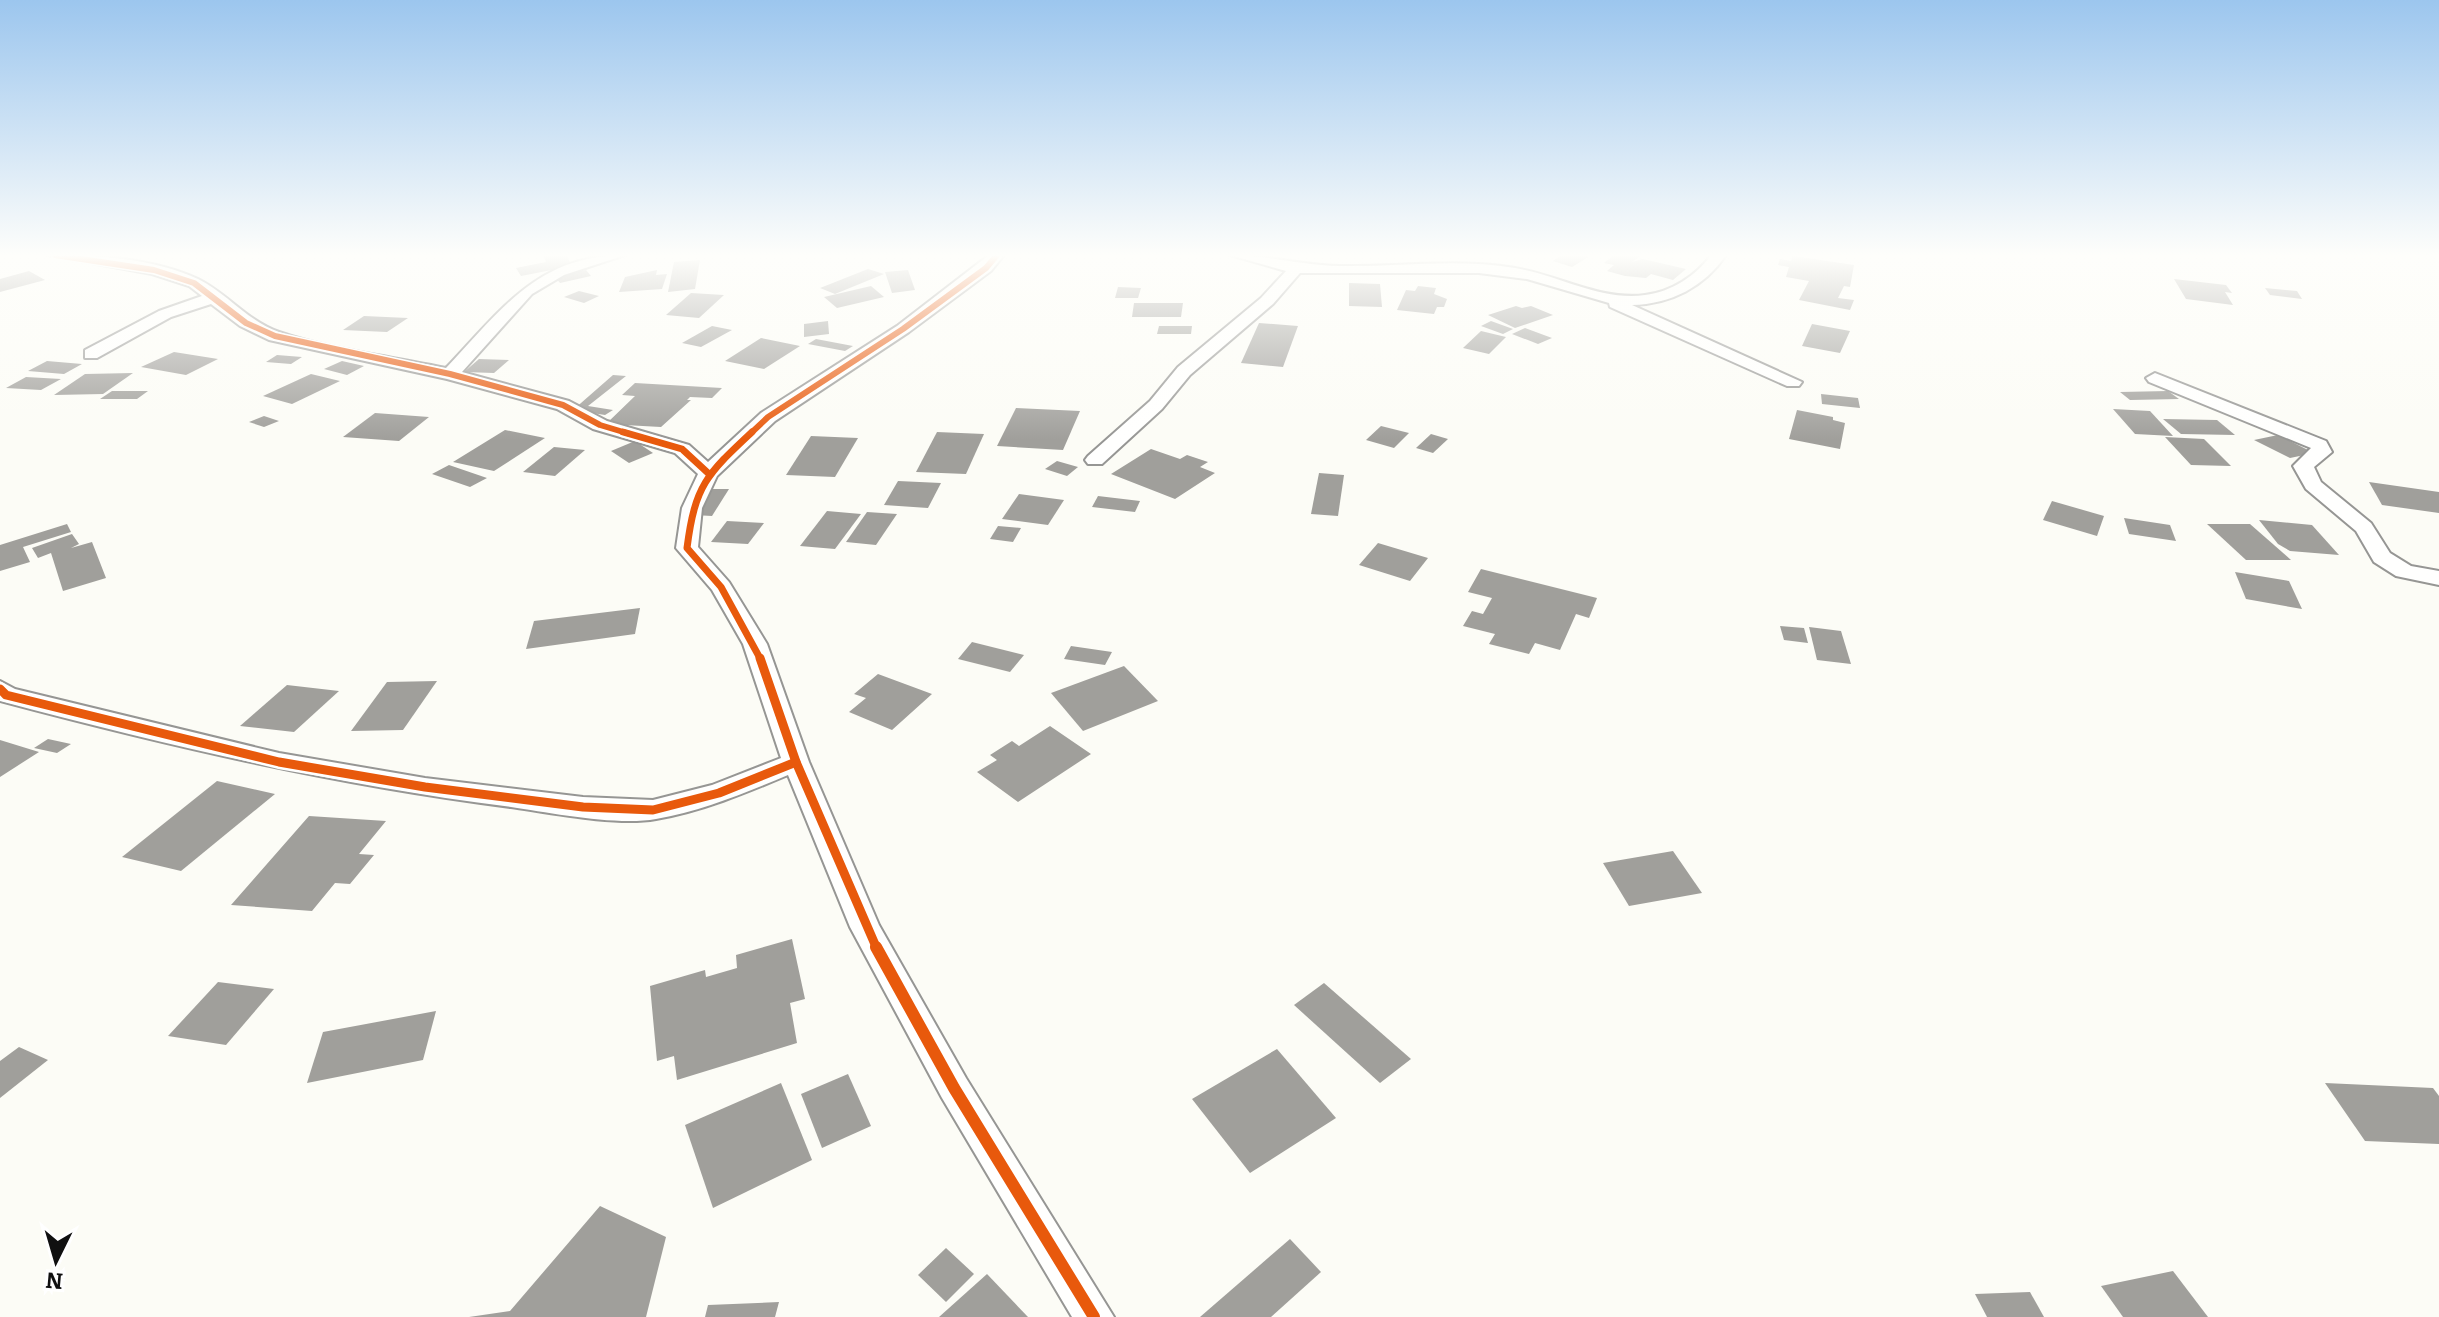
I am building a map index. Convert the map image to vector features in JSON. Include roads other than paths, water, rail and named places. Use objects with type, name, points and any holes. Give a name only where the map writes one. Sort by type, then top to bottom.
[{"type":"street","points":[[91,354],[160,316]]},
{"type":"street","points":[[238,316],[275,336],[450,374],[563,405],[600,425],[682,449],[708,473]]},
{"type":"street","points":[[450,374],[503,316]]},
{"type":"street","points":[[920,316],[768,417],[708,473],[692,508],[687,548],[721,587],[755,644],[796,762],[865,927],[954,1088],[1094,1317]]},
{"type":"street","points":[[1095,460],[1156,405],[1184,371],[1249,316]]},
{"type":"street","points":[[1644,316],[1793,382]]},
{"type":"street","points":[[2155,378],[2319,445],[2322,452],[2303,466],[2313,485],[2364,527],[2382,557],[2404,571],[2439,578]]},
{"type":"street","points":[[0,689],[6,695],[279,762],[425,787],[583,807],[653,810],[719,793],[796,762]]}]
